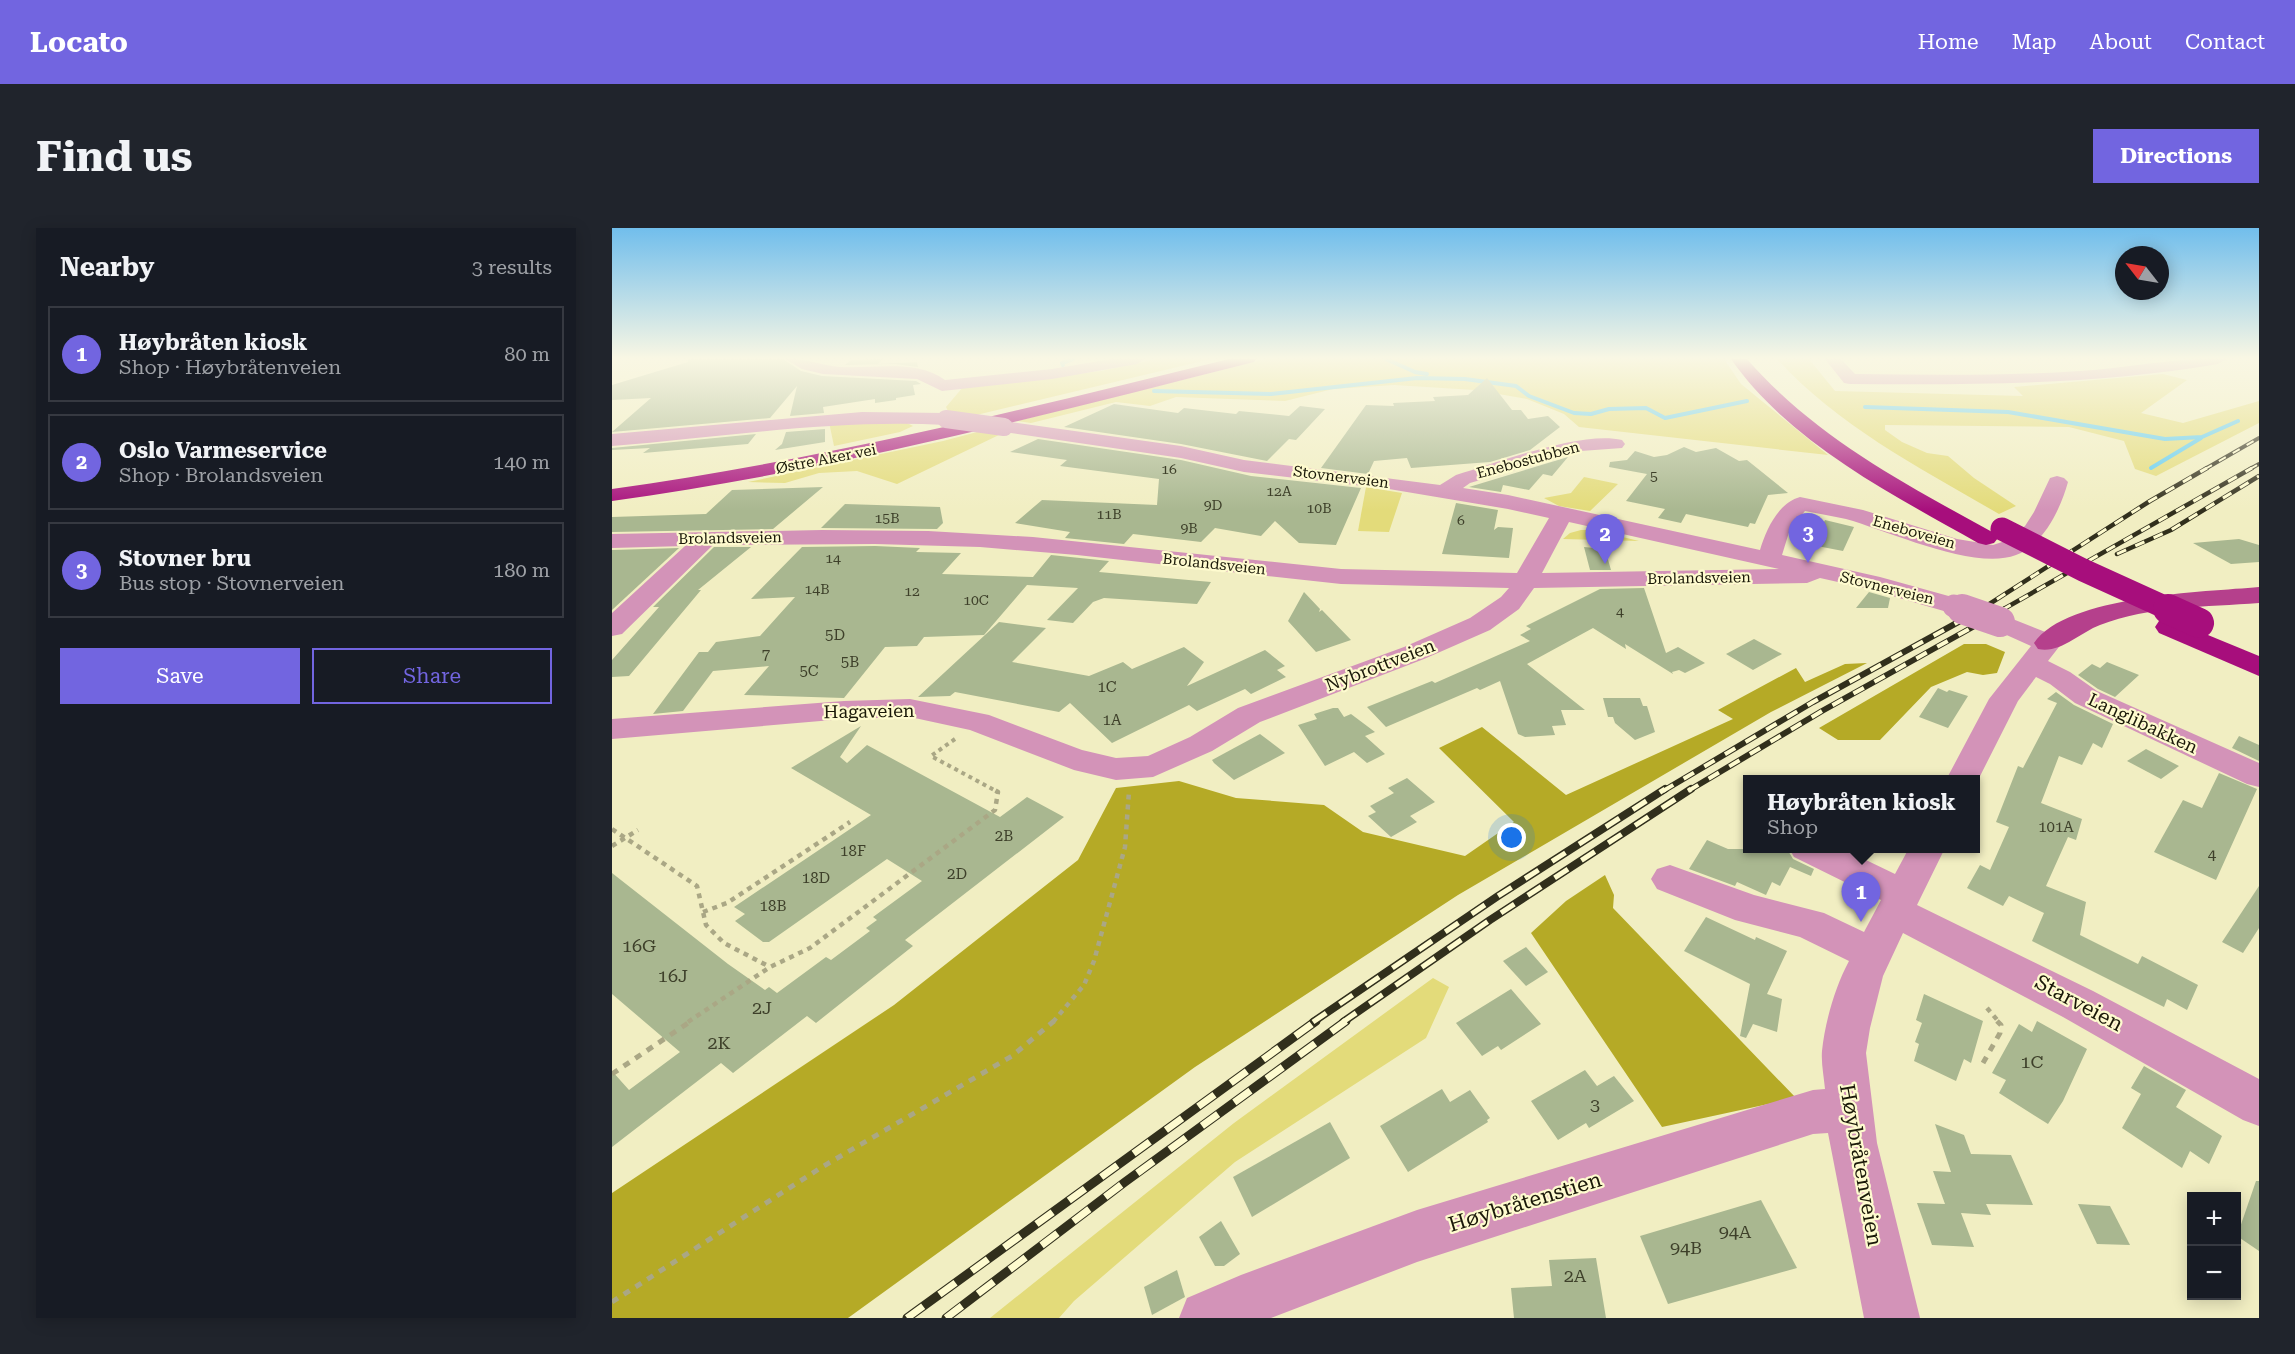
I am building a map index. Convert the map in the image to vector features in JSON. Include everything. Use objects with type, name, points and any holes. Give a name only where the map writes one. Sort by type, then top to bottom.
[{"type":"highway","name":"Østre Aker vei","points":[[612,487],[743,468],[857,446],[1009,410]]},
{"type":"highway","name":"Østre Aker vei","points":[[612,495],[729,478],[852,454],[1036,410]]},
{"type":"highway","points":[[1788,410],[1842,451],[1908,494],[1994,534],[2083,570],[2259,648]]},
{"type":"highway","points":[[1814,410],[1840,431],[1930,489],[1994,534],[2169,627],[2259,667]]},
{"type":"main road","points":[[2039,654],[2060,632],[2118,611],[2153,605],[2259,595]]},
{"type":"street","points":[[915,417],[924,410]]},
{"type":"street","name":"Stovnerveien","points":[[612,440],[690,434],[831,418],[915,417],[946,419],[1181,452],[1244,466],[1445,491],[1562,514],[1889,587],[2000,622],[2039,654]]},
{"type":"street","name":"Enebostubben","points":[[1445,491],[1463,479],[1580,445],[1616,444]]},
{"type":"street","name":"Eneboveien","points":[[1769,559],[1779,527],[1800,504],[1852,514],[1968,548],[1992,552],[2005,551],[2021,543],[2036,528],[2054,495],[2057,482]]},
{"type":"street","name":"Nybrottveien","points":[[1143,768],[1201,744],[1249,715],[1467,631],[1510,603],[1526,581],[1562,514]]},
{"type":"street","name":"Brolandsveien","points":[[612,541],[882,537],[985,541],[1383,579],[1526,581],[1806,576],[1814,569]]},
{"type":"street","points":[[612,628],[707,538]]},
{"type":"street","points":[[1964,775],[1992,718],[2039,654]]},
{"type":"street","name":"Langlibakken","points":[[2039,654],[2060,678],[2086,697],[2259,776]]},
{"type":"street","name":"Hagaveien","points":[[612,729],[844,710],[910,708],[978,722],[1074,759],[1116,769],[1143,768]]},
{"type":"street","name":"Starveien","points":[[1814,853],[2038,981],[2174,1053],[2259,1104]]},
{"type":"street","name":"Høybråtenveien","points":[[1892,1318],[1860,1180],[1849,1113],[1844,1053],[1862,976],[1925,853]]},
{"type":"street","points":[[1670,879],[1749,909],[1810,924],[1872,954]]},
{"type":"street","name":"Høybråtenstien","points":[[1207,1318],[1241,1302],[1417,1236],[1813,1112],[1849,1113]]},
{"type":"path","points":[[612,1074],[770,967],[810,948],[995,810],[998,792],[931,756],[978,722]]},
{"type":"path","points":[[612,1302],[822,1167],[1012,1056],[1032,1042],[1060,1016],[1084,985],[1094,961],[1125,847],[1143,768]]},
{"type":"path","points":[[704,912],[727,903],[850,822]]},
{"type":"path","points":[[612,829],[697,886],[706,925],[724,944],[770,967]]},
{"type":"path","points":[[612,846],[638,830]]},
{"type":"path","points":[[1983,1063],[2000,1033],[2001,1025],[1987,1008]]},
{"type":"shaded area","points":[[947,410],[998,410],[972,416],[949,413]]},
{"type":"shaded area","points":[[1062,410],[1084,410],[1031,423],[1017,421]]},
{"type":"shaded area","points":[[1554,410],[1773,410],[1828,455],[1579,427],[1564,414]]},
{"type":"shaded area","points":[[1833,410],[2145,410],[2141,413],[2183,423],[2228,410],[2259,410],[2259,423],[2156,476],[2135,469],[2124,441],[2069,427],[1885,425],[1885,430],[1902,442],[1927,453],[1948,456],[1974,478],[2016,506],[1999,514],[1910,463]]},
{"type":"shaded area","points":[[829,422],[905,422],[913,426],[900,432],[834,446]]},
{"type":"shaded area","points":[[981,431],[1001,434],[897,484],[857,471],[819,473],[785,483],[748,482],[943,441]]},
{"type":"shaded area","points":[[1584,477],[1618,484],[1590,511],[1559,506],[1544,498],[1571,493]]},
{"type":"shaded area","points":[[1366,487],[1402,493],[1389,532],[1358,531]]},
{"type":"shaded area","points":[[1594,530],[1639,541],[1563,539],[1570,533]]},
{"type":"shaded area","points":[[1964,644],[1986,644],[2005,652],[1997,673],[1983,675],[1967,672],[1931,687],[1880,740],[1838,740],[1819,728]]},
{"type":"shaded area","points":[[1867,663],[1771,712],[1458,895],[1195,1067],[848,1318],[612,1318],[612,1193],[894,1005],[1078,860],[1116,788],[1179,781],[1236,798],[1324,805],[1363,832],[1465,856],[1514,822],[1439,748],[1482,727],[1566,795],[1733,719],[1718,710],[1796,668],[1805,682],[1845,664]]},
{"type":"shaded area","points":[[1605,875],[1614,895],[1613,908],[1796,1098],[1662,1127],[1531,933],[1566,901]]},
{"type":"shaded area","points":[[1433,978],[1449,987],[1426,1038],[1235,1162],[1074,1301],[1059,1318],[990,1318],[1234,1123]]},
{"type":"building","points":[[637,410],[777,410],[770,418],[612,432]]},
{"type":"building","points":[[791,410],[823,410],[824,413],[790,416]]},
{"type":"building","points":[[1101,410],[1156,410],[1178,413],[1182,410],[1200,410],[1236,414],[1239,411],[1289,416],[1296,410],[1324,410],[1296,440],[1289,439],[1267,461],[1181,444],[1064,427]]},
{"type":"building","points":[[1363,410],[1521,410],[1528,419],[1548,416],[1560,427],[1530,450],[1490,462],[1411,468],[1407,458],[1374,461],[1368,474],[1321,468]]},
{"type":"building","points":[[825,429],[825,442],[775,450],[782,444],[786,432]]},
{"type":"building","points":[[756,434],[748,444],[643,453],[650,448],[612,450],[612,448]]},
{"type":"building","points":[[1038,439],[1181,460],[1251,476],[1361,488],[1336,545],[1299,543],[1275,521],[1261,536],[1215,528],[1201,542],[1133,534],[1124,544],[1065,538],[1070,532],[1015,523],[1042,500],[1157,505],[1159,479],[1060,466],[1067,460],[1010,452]]},
{"type":"building","points":[[1684,447],[1696,452],[1716,448],[1739,461],[1747,460],[1788,493],[1768,495],[1755,524],[1750,523],[1748,527],[1686,514],[1681,523],[1658,518],[1665,509],[1626,501],[1647,474],[1609,467],[1610,462],[1627,460],[1635,451],[1654,457],[1667,455]]},
{"type":"building","points":[[1568,457],[1552,476],[1543,474],[1529,490],[1503,485],[1501,492],[1469,487]]},
{"type":"building","points":[[823,487],[773,529],[612,532],[612,517],[706,514],[732,490]]},
{"type":"building","points":[[1456,503],[1498,510],[1494,530],[1498,527],[1513,528],[1509,558],[1442,554]]},
{"type":"building","points":[[845,504],[940,507],[943,523],[937,529],[821,528]]},
{"type":"building","points":[[1825,520],[1854,527],[1843,551],[1812,545]]},
{"type":"building","points":[[2239,539],[2259,545],[2259,562],[2231,564],[2193,543]]},
{"type":"building","points":[[714,547],[751,547],[698,590],[701,590],[629,676],[612,677],[612,660],[659,607],[653,607]]},
{"type":"building","points":[[802,547],[920,548],[916,552],[961,553],[942,574],[1033,577],[1051,555],[1109,561],[1099,572],[1211,582],[1197,604],[1104,598],[1093,602],[1073,623],[1047,620],[1078,588],[1027,585],[984,635],[924,637],[917,646],[885,647],[844,698],[744,695],[769,666],[713,671],[683,711],[653,714],[699,652],[708,652],[716,642],[760,636],[795,597],[751,599]]},
{"type":"building","points":[[1584,547],[1605,549],[1611,570],[1590,570]]},
{"type":"building","points":[[679,548],[612,610],[612,550]]},
{"type":"building","points":[[1644,588],[1666,653],[1678,647],[1705,663],[1685,673],[1679,670],[1672,672],[1673,674],[1625,644],[1626,649],[1593,628],[1527,664],[1585,710],[1561,710],[1566,725],[1552,726],[1555,735],[1525,737],[1518,734],[1500,681],[1480,690],[1477,688],[1386,727],[1367,707],[1432,681],[1435,683],[1530,641],[1520,635],[1531,629],[1526,626],[1600,589]]},
{"type":"building","points":[[1304,592],[1320,609],[1319,612],[1322,610],[1351,640],[1316,652],[1288,621]]},
{"type":"building","points":[[1869,592],[1890,598],[1888,608],[1856,608]]},
{"type":"building","points":[[999,622],[1046,628],[1012,662],[1089,676],[1123,662],[1132,669],[1184,647],[1204,662],[1187,686],[1265,650],[1285,666],[1277,670],[1286,677],[1251,694],[1245,689],[1197,711],[1189,705],[1112,743],[1070,703],[1059,712],[955,692],[950,696],[918,697]]},
{"type":"building","points":[[1754,639],[1782,654],[1753,670],[1726,654]]},
{"type":"building","points":[[2107,662],[2139,675],[2115,697],[2098,689],[2078,675],[2092,664],[2100,668]]},
{"type":"building","points":[[1938,688],[1968,696],[1948,728],[1919,717]]},
{"type":"building","points":[[2056,692],[2074,705],[2113,724],[2102,748],[2093,743],[2082,765],[2059,756],[2041,803],[2082,819],[2076,840],[2068,837],[2046,886],[2086,902],[2080,935],[2138,964],[2142,956],[2198,985],[2187,1010],[2167,999],[2164,1007],[2032,941],[2044,913],[2009,896],[2003,906],[1967,888],[1980,865],[1990,870],[2009,827],[1996,822],[2018,766],[2023,768],[2057,703],[2047,699]]},
{"type":"building","points":[[1603,698],[1640,698],[1643,706],[1647,706],[1655,732],[1635,740],[1615,723],[1613,717],[1608,717]]},
{"type":"building","points":[[1338,708],[1344,717],[1351,714],[1375,732],[1365,736],[1385,754],[1367,763],[1354,752],[1325,766],[1298,725],[1317,719],[1314,714]]},
{"type":"building","points":[[861,726],[840,757],[847,763],[867,745],[1000,817],[1027,797],[1064,817],[905,940],[913,946],[816,1023],[807,1016],[733,1073],[721,1063],[612,1147],[612,1071],[629,1090],[680,1052],[612,994],[612,873],[728,964],[765,990],[769,987],[777,993],[826,957],[831,960],[870,931],[866,928],[877,920],[873,917],[922,881],[887,859],[769,942],[763,942],[735,921],[745,914],[734,907],[871,815],[791,768]]},
{"type":"building","points":[[1260,734],[1285,753],[1234,780],[1212,760]]},
{"type":"building","points":[[2239,736],[2259,745],[2259,761],[2232,748]]},
{"type":"building","points":[[2146,749],[2179,766],[2161,779],[2127,761]]},
{"type":"building","points":[[2219,773],[2257,789],[2216,880],[2154,852],[2183,800],[2202,808]]},
{"type":"building","points":[[1407,778],[1435,802],[1410,816],[1417,822],[1391,837],[1368,816],[1376,812],[1370,806],[1394,793],[1388,788]]},
{"type":"building","points":[[1707,840],[1728,849],[1743,849],[1743,853],[1789,853],[1793,859],[1814,869],[1811,876],[1790,867],[1780,886],[1772,882],[1766,895],[1737,882],[1735,886],[1689,869]]},
{"type":"building","points":[[2259,886],[2259,928],[2243,953],[2222,942]]},
{"type":"building","points":[[1706,917],[1755,940],[1756,937],[1787,951],[1767,994],[1782,999],[1777,1032],[1753,1024],[1746,1038],[1740,1036],[1750,984],[1684,951]]},
{"type":"building","points":[[1526,947],[1548,972],[1526,986],[1503,961]]},
{"type":"building","points":[[1511,989],[1541,1024],[1501,1050],[1498,1046],[1482,1056],[1456,1023]]},
{"type":"building","points":[[1924,994],[1983,1021],[1971,1063],[1964,1059],[1956,1081],[1914,1061],[1919,1044],[1915,1042],[1922,1023],[1916,1020]]},
{"type":"building","points":[[2037,1021],[2087,1049],[2063,1101],[2048,1124],[1999,1093],[2006,1080],[1992,1073],[2019,1024],[2032,1032]]},
{"type":"building","points":[[2144,1066],[2186,1090],[2176,1107],[2222,1136],[2209,1164],[2190,1151],[2182,1168],[2122,1128],[2141,1094],[2131,1088]]},
{"type":"building","points":[[1585,1070],[1597,1086],[1614,1076],[1634,1101],[1589,1128],[1586,1123],[1558,1140],[1531,1101]]},
{"type":"building","points":[[1442,1089],[1450,1102],[1470,1090],[1490,1118],[1488,1122],[1408,1172],[1380,1126]]},
{"type":"building","points":[[1330,1122],[1350,1158],[1252,1217],[1233,1177]]},
{"type":"building","points":[[1935,1124],[1964,1135],[1971,1154],[2011,1155],[2033,1205],[1986,1204],[1991,1215],[1961,1213],[1974,1247],[1932,1245],[1917,1203],[1945,1204],[1933,1171],[1951,1172]]},
{"type":"building","points":[[2256,1181],[2259,1181],[2259,1251],[2241,1239],[2241,1224]]},
{"type":"building","points":[[1761,1200],[1797,1268],[1668,1304],[1640,1236]]},
{"type":"building","points":[[2078,1204],[2110,1206],[2130,1245],[2097,1244]]},
{"type":"building","points":[[1221,1221],[1240,1254],[1224,1266],[1215,1266],[1199,1237]]},
{"type":"building","points":[[1596,1258],[1606,1318],[1514,1318],[1511,1288],[1552,1286],[1549,1260]]},
{"type":"building","points":[[1177,1270],[1185,1297],[1152,1315],[1144,1287]]},
{"type":"waterway","points":[[1566,410],[1591,414],[1606,410]]},
{"type":"waterway","points":[[1650,410],[1665,418],[1704,410]]},
{"type":"waterway","points":[[1947,410],[2008,412],[2165,439],[2202,437],[2238,421]]},
{"type":"waterway","points":[[2151,468],[2201,438]]},
{"type":"railway","points":[[2205,469],[2259,438]]},
{"type":"railway","points":[[2250,469],[2259,464]]},
{"type":"railway","points":[[1980,610],[2150,501],[2207,468]]},
{"type":"railway","points":[[2002,610],[2252,468]]},
{"type":"railway","points":[[2117,554],[2171,530],[2259,476]]},
{"type":"railway","points":[[1663,791],[1813,702],[1982,609]]},
{"type":"railway","points":[[1688,791],[1822,711],[2005,609]]},
{"type":"railway","points":[[1313,1022],[1498,896],[1665,789]]},
{"type":"railway","points":[[1343,1022],[1490,920],[1691,789]]},
{"type":"railway","points":[[907,1318],[1316,1021]]},
{"type":"railway","points":[[946,1318],[1125,1182],[1346,1021]]},
{"type":"place","name":"Stovner bru","points":[[1808,563]]},
{"type":"place","name":"Oslo Varmeservice","points":[[1605,564]]},
{"type":"place","name":"Høybråten kiosk","points":[[1861,922]]}]
